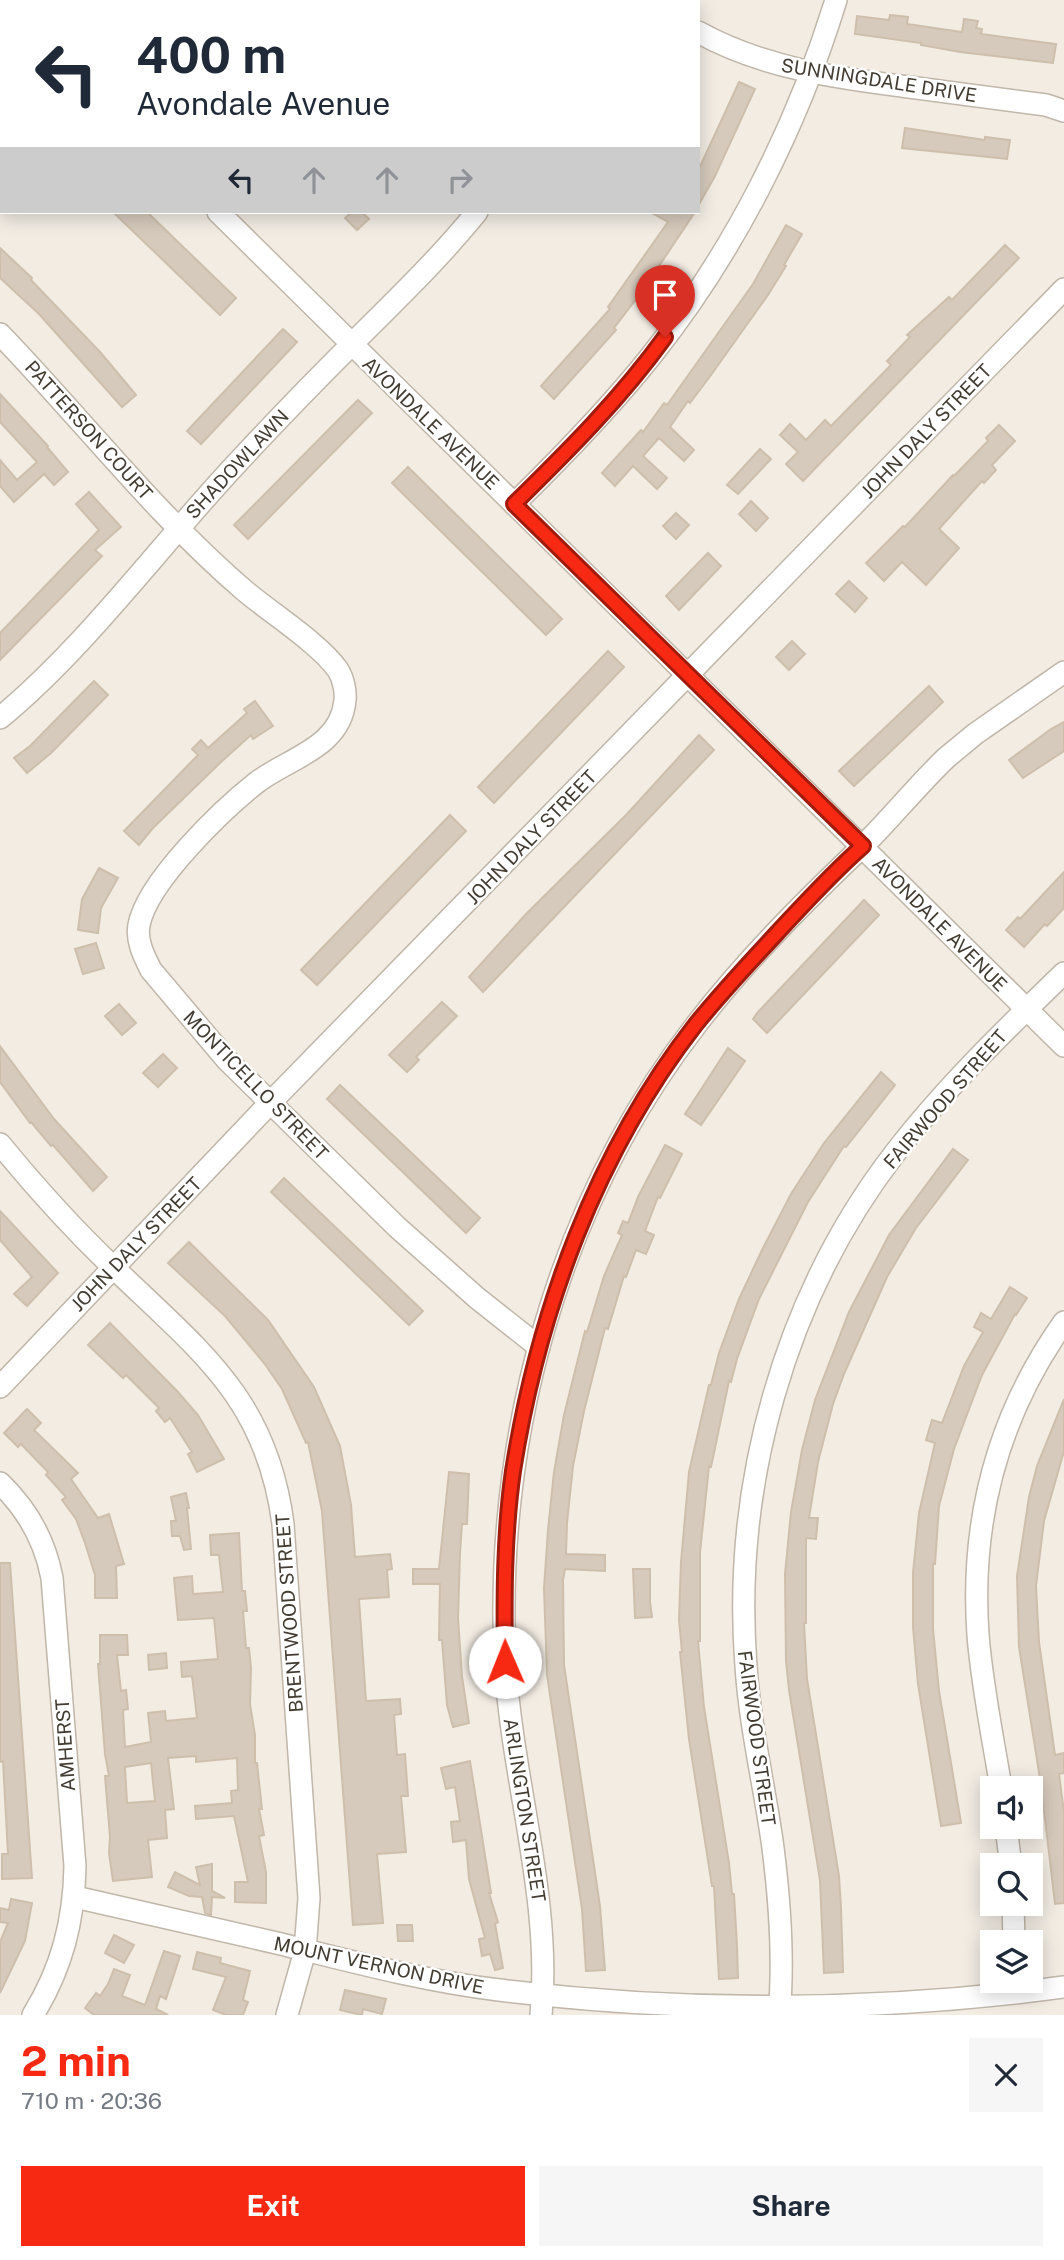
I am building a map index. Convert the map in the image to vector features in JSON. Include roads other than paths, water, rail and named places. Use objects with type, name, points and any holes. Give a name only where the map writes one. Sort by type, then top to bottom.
[{"type":"street","points":[[514,504],[620,394],[692,301],[757,193],[787,130],[836,0]]},
{"type":"street","name":"SUNNINGDALE DRIVE","points":[[700,33],[760,59],[810,72],[1046,105],[1064,111]]},
{"type":"street","name":"AVONDALE AVENUE","points":[[220,214],[1064,1046]]},
{"type":"street","name":"SHADOWLAWN","points":[[2,713],[89,630],[178,527],[351,344],[416,282],[475,214]]},
{"type":"street","name":"JOHN DALY STREET","points":[[0,1387],[270,1104],[1064,289]]},
{"type":"street","name":"PATTERSON COURT","points":[[0,334],[178,527]]},
{"type":"street","name":"MONTICELLO STREET","points":[[178,527],[239,585],[323,654],[338,671],[344,689],[343,712],[331,735],[321,744],[258,781],[216,819],[165,878],[146,907],[139,925],[142,949],[151,970],[206,1037],[270,1104],[431,1258],[539,1347]]},
{"type":"street","name":"ARLINGTON STREET","points":[[542,2005],[544,1967],[540,1909],[512,1732],[505,1662],[504,1609],[506,1541],[524,1406],[560,1280],[590,1204],[620,1144],[662,1074],[695,1026],[733,980],[946,758],[975,734],[1064,672]]},
{"type":"street","name":"FAIRWOOD STREET","points":[[779,2011],[780,1954],[773,1849],[751,1716],[744,1631],[748,1529],[766,1423],[783,1367],[824,1263],[860,1201],[924,1117],[1026,1009],[1064,973]]},
{"type":"street","name":"BRENTWOOD STREET","points":[[0,1144],[34,1185],[225,1378],[253,1421],[274,1475],[283,1524],[308,1866],[305,1951],[287,2015]]},
{"type":"street","points":[[999,1776],[978,1634],[980,1529],[996,1458],[1012,1413],[1064,1322]]},
{"type":"street","name":"AMHERST","points":[[0,1483],[19,1503],[34,1526],[48,1556],[75,1866],[75,1897],[65,1948],[51,1985],[33,2015]]},
{"type":"street","name":"MOUNT VERNON DRIVE","points":[[75,1897],[430,1979],[498,1990],[542,2005],[666,2005],[779,2011],[1015,1996],[1064,1987]]}]
